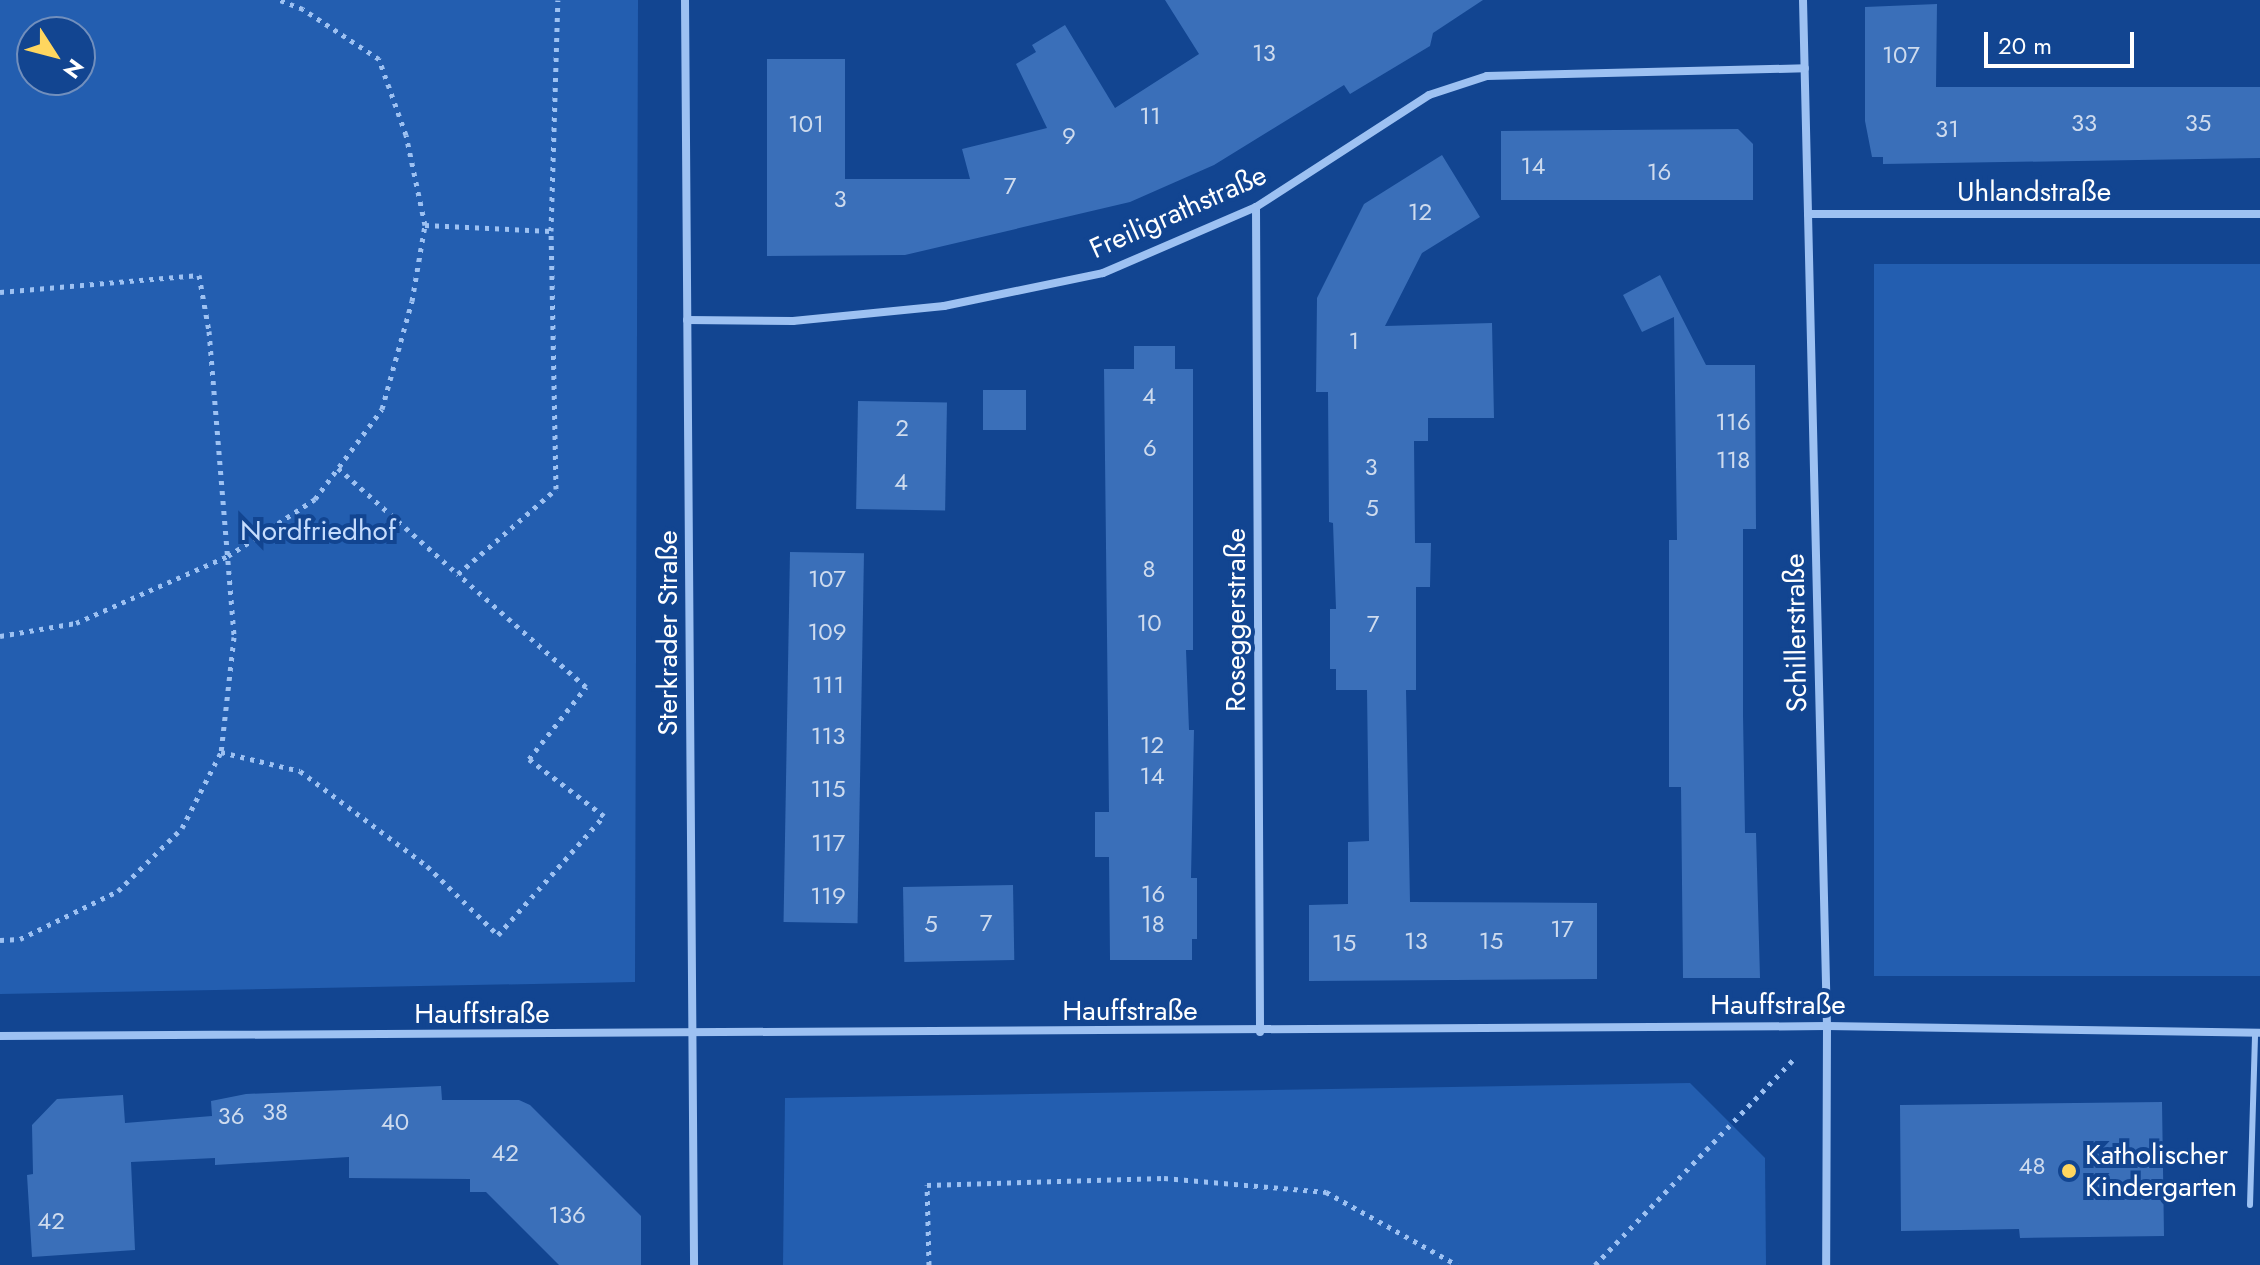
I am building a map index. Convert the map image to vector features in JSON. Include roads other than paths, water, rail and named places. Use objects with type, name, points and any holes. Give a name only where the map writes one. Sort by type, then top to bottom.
[{"type":"street","name":"Sterkrader Straße","points":[[685,0],[694,1265]]},
{"type":"street","name":"Schillerstraße","points":[[1803,0],[1827,1026],[1826,1265]]},
{"type":"street","name":"Freiligrathstraße","points":[[687,320],[793,321],[958,303],[1103,273],[1256,207],[1429,95],[1487,76],[1805,68]]},
{"type":"street","name":"Roseggerstraße","points":[[1256,207],[1260,1032]]},
{"type":"street","name":"Uhlandstraße","points":[[1808,214],[2260,214]]},
{"type":"street","name":"Hauffstraße","points":[[0,1036],[692,1036],[1827,1026],[2258,1033]]},
{"type":"lane","points":[[2250,1205],[2258,1033]]},
{"type":"place","name":"Katholischer Kindergarten","points":[[2069,1171]]},
{"type":"park label","name":"Nordfriedhof","points":[[318,531]]}]
